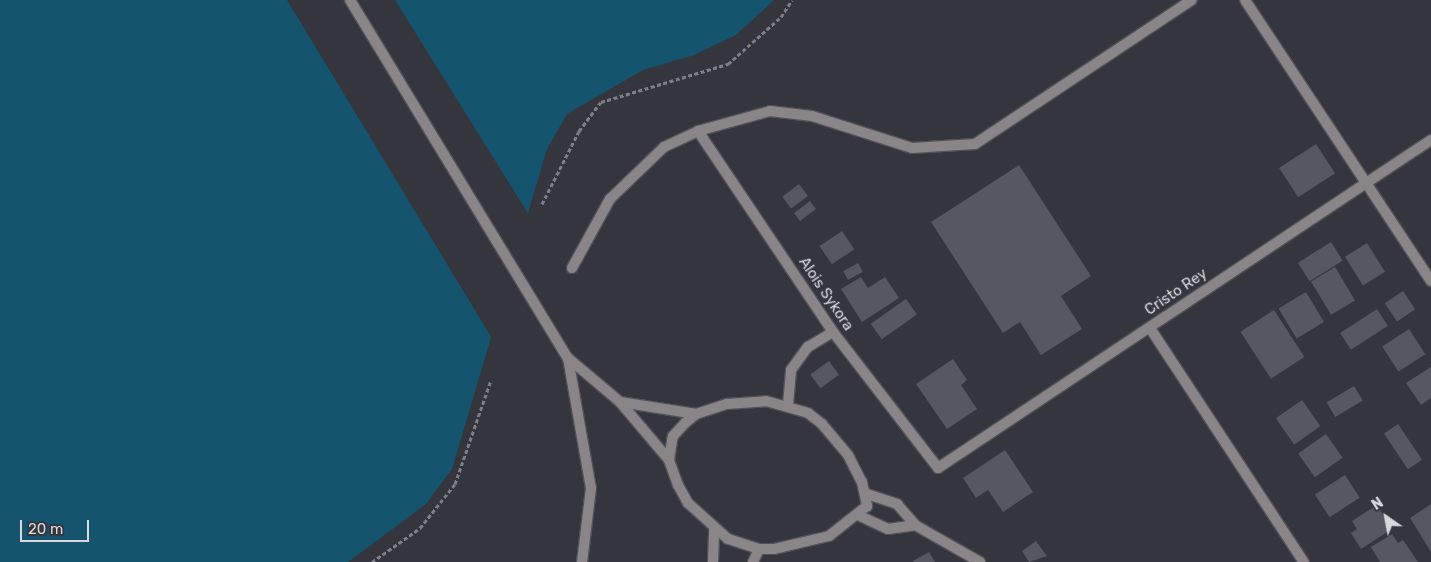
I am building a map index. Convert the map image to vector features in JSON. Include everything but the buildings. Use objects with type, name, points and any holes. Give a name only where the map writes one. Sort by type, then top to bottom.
[{"type":"street","points":[[350,0],[568,358],[620,402],[669,460],[688,503],[728,539],[759,549],[809,544],[829,536],[860,516],[867,506],[866,494],[838,442],[808,413],[788,405],[750,401],[696,414],[620,402]]},
{"type":"street","points":[[572,268],[610,199],[664,147],[698,131],[770,111],[812,116],[912,148],[974,144],[1192,0]]},
{"type":"street","points":[[1245,0],[1431,281]]},
{"type":"street","name":"Alois Sykora","points":[[698,131],[833,332],[938,468]]},
{"type":"street","name":"Cristo Rey","points":[[938,468],[1431,140]]},
{"type":"street","points":[[1150,328],[1304,562]]},
{"type":"street","points":[[788,405],[791,370],[808,347],[833,332]]},
{"type":"street","points":[[568,358],[591,488],[582,562]]},
{"type":"street","points":[[669,460],[673,436],[696,414]]},
{"type":"street","points":[[866,494],[897,504],[916,525],[980,562]]},
{"type":"street","points":[[860,516],[888,529],[916,525]]},
{"type":"street","points":[[713,562],[714,528]]},
{"type":"street","points":[[753,562],[759,549]]},
{"type":"path","points":[[542,204],[579,131],[601,102],[728,64],[781,17],[792,0]]},
{"type":"path","points":[[372,562],[420,528],[455,484],[491,380]]},
{"type":"water","points":[[0,0],[774,0],[736,35],[694,55],[643,70],[567,114],[547,149],[452,469],[426,504],[348,562],[0,562]]},
{"type":"pier","points":[[287,0],[395,0],[529,215],[493,340]]}]
